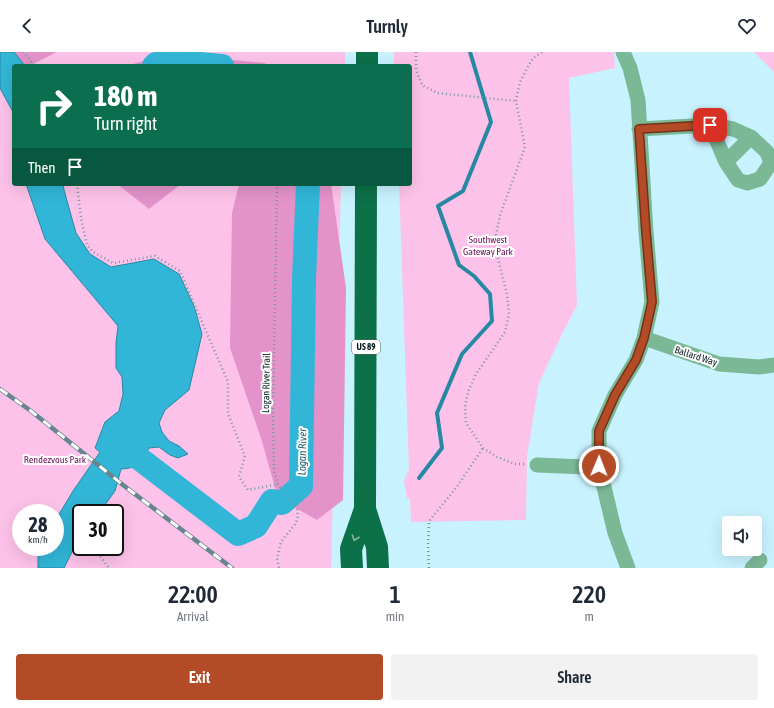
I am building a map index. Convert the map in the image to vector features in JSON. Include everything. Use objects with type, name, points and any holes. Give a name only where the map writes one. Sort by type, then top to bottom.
[{"type":"highway","points":[[367,52],[367,64]]},
{"type":"highway","name":"US 89","points":[[366,186],[365,510],[377,547],[378,568]]},
{"type":"highway","name":"US 89","points":[[352,568],[351,549],[365,510]]},
{"type":"street","points":[[623,52],[630,68],[638,100],[652,302],[644,338],[636,360],[615,395],[599,431],[599,466],[615,533],[628,568]]},
{"type":"street","points":[[639,129],[710,125],[732,129],[750,137],[768,152],[771,162],[760,179],[747,183],[738,180],[726,162],[710,125]]},
{"type":"street","points":[[726,162],[750,137]]},
{"type":"street","name":"Ballard Way","points":[[644,338],[719,364],[758,367],[774,365]]},
{"type":"street","points":[[538,466],[599,466]]},
{"type":"path","points":[[23,52],[33,64]]},
{"type":"path","points":[[416,52],[416,70],[422,85],[437,93],[516,101]]},
{"type":"path","points":[[538,466],[515,464],[497,457],[483,448],[466,423],[465,407],[468,392],[476,374],[505,332],[509,314],[507,294],[496,251],[496,235],[500,215],[525,147],[516,101],[520,82],[531,62],[537,55],[543,52]]},
{"type":"path","points":[[77,186],[81,218],[87,245],[93,252],[113,263],[155,256],[180,271],[228,382],[228,414],[244,456],[239,477],[248,490],[278,484]]},
{"type":"path","name":"Logan River Trail","points":[[277,186],[273,415],[274,472],[278,484],[297,509],[298,516],[296,523],[281,542],[277,558],[279,568]]},
{"type":"path","points":[[429,568],[429,521],[456,488],[483,448]]},
{"type":"path","points":[[100,556],[109,568]]},
{"type":"green space","name":"Rendezvous Park","points":[[0,52],[345,52],[345,64],[12,64],[12,186],[341,186],[331,568],[0,568]]},
{"type":"green space","name":"Southwest Gateway Park","points":[[394,52],[614,52],[615,68],[569,78],[577,305],[539,383],[527,456],[526,520],[411,522],[410,499],[407,499],[404,481],[409,469],[399,186],[412,186],[412,64],[394,64]]},
{"type":"green space","points":[[754,52],[774,52],[774,72]]},
{"type":"shaded area","points":[[0,52],[57,52],[33,64],[17,64]]},
{"type":"shaded area","points":[[169,54],[266,64],[133,64]]},
{"type":"shaded area","points":[[120,186],[178,186],[149,209]]},
{"type":"shaded area","points":[[239,186],[331,186],[346,288],[343,500],[317,520],[278,498],[261,438],[230,348],[232,213]]},
{"type":"water","points":[[0,52],[14,52],[23,64],[12,64],[12,110],[0,88]]},
{"type":"water","points":[[27,186],[63,186],[76,233],[90,254],[111,267],[154,259],[179,274],[194,306],[202,334],[189,390],[165,410],[159,423],[162,432],[169,441],[179,446],[188,454],[178,458],[170,455],[159,447],[149,448],[139,464],[121,469],[115,491],[106,504],[72,504],[72,552],[64,568],[38,568],[38,556],[64,556],[64,506],[100,452],[95,448],[105,422],[119,411],[123,394],[122,377],[116,368],[118,326],[45,239]]},
{"type":"waterway","points":[[419,478],[442,448],[437,413],[462,354],[492,321],[490,294],[474,276],[459,265],[438,206],[463,191],[491,122],[470,52]]},
{"type":"waterway","name":"Logan River","points":[[156,64],[179,62],[200,64]]},
{"type":"waterway","name":"Logan River","points":[[116,453],[136,456],[238,534],[256,526],[272,501],[282,503],[301,486],[304,279],[308,186]]},
{"type":"railway","points":[[0,389],[31,411],[123,485],[232,568]]},
{"type":"route","points":[[599,466],[599,431],[615,395],[636,360],[644,338],[652,302],[639,129],[710,125]]}]
